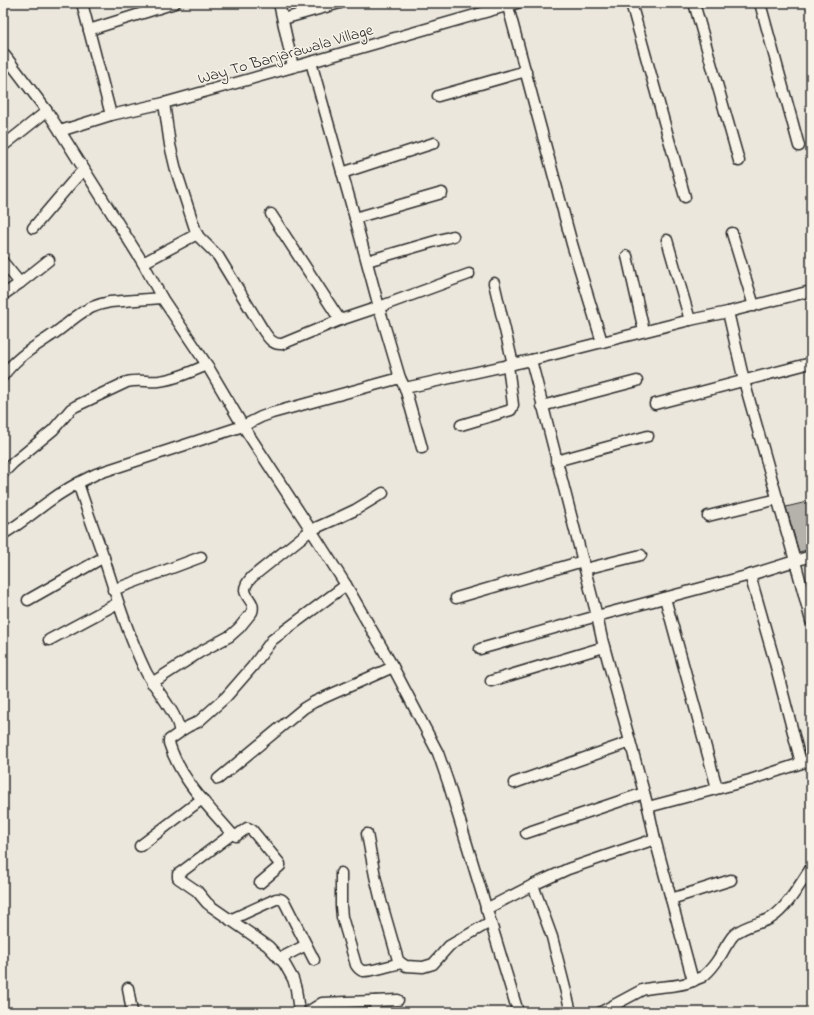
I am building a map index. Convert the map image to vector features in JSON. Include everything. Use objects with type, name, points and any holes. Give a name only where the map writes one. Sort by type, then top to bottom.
[{"type":"street","points":[[82,3],[111,115]]},
{"type":"street","points":[[89,30],[174,3]]},
{"type":"street","points":[[279,3],[293,67]]},
{"type":"street","points":[[283,19],[340,3]]},
{"type":"street","points":[[631,3],[685,197]]},
{"type":"street","points":[[694,3],[739,161]]},
{"type":"street","points":[[760,3],[799,146]]},
{"type":"street","points":[[511,4],[526,70],[572,244],[602,342]]},
{"type":"street","name":"Way To Banjarawala Village","points":[[60,130],[311,62],[511,4]]},
{"type":"street","points":[[3,53],[60,130],[143,263],[162,298],[346,585],[426,730],[438,753],[448,782],[518,1012]]},
{"type":"street","points":[[311,62],[379,307],[400,378],[405,388],[422,448]]},
{"type":"street","points":[[438,96],[526,70]]},
{"type":"street","points":[[164,103],[170,145],[194,228],[197,234],[218,256],[263,330],[273,343],[279,345],[282,344],[340,320],[469,274]]},
{"type":"street","points":[[3,146],[47,111]]},
{"type":"street","points":[[342,173],[434,143]]},
{"type":"street","points":[[34,228],[72,181],[84,169]]},
{"type":"street","points":[[355,218],[442,193]]},
{"type":"street","points":[[271,214],[340,320]]},
{"type":"street","points":[[732,233],[754,306]]},
{"type":"street","points":[[143,263],[197,234]]},
{"type":"street","points":[[367,262],[453,236]]},
{"type":"street","points":[[667,240],[690,320]]},
{"type":"street","points":[[627,256],[644,331]]},
{"type":"street","points":[[3,295],[49,260]]},
{"type":"street","points":[[3,262],[20,283]]},
{"type":"street","points":[[461,425],[511,410],[513,405],[510,364],[494,283]]},
{"type":"street","points":[[405,388],[530,360],[811,291]]},
{"type":"street","points":[[3,376],[18,358],[55,333],[78,315],[88,310],[110,302],[162,298]]},
{"type":"street","points":[[728,312],[744,381],[811,621]]},
{"type":"street","points":[[530,360],[604,647],[693,980]]},
{"type":"street","points":[[655,404],[811,363]]},
{"type":"street","points":[[3,473],[53,430],[71,409],[76,406],[127,382],[135,380],[156,381],[173,378],[206,365]]},
{"type":"street","points":[[3,534],[78,482],[96,474],[243,426],[272,413],[400,378]]},
{"type":"street","points":[[542,406],[637,381]]},
{"type":"street","points":[[556,461],[648,436]]},
{"type":"street","points":[[78,482],[89,518],[133,642],[152,683],[169,705],[180,732]]},
{"type":"street","points":[[152,683],[200,652],[230,636],[239,628],[253,609],[253,604],[246,593],[246,585],[252,577],[311,530],[349,512],[383,493]]},
{"type":"street","points":[[708,516],[778,499]]},
{"type":"street","points":[[456,598],[584,565],[641,555]]},
{"type":"street","points":[[480,649],[750,575],[811,556]]},
{"type":"street","points":[[28,600],[104,557]]},
{"type":"street","points":[[114,590],[201,557]]},
{"type":"street","points":[[648,807],[750,780],[806,762],[750,575]]},
{"type":"street","points":[[260,883],[280,866],[280,864],[252,830],[247,828],[236,836],[232,834],[202,799],[182,771],[170,746],[169,740],[189,726],[198,722],[226,697],[253,666],[272,640],[346,585]]},
{"type":"street","points":[[665,598],[717,788]]},
{"type":"street","points":[[49,640],[118,602]]},
{"type":"street","points":[[491,681],[604,647]]},
{"type":"street","points":[[218,779],[304,708],[314,702],[392,667]]},
{"type":"street","points":[[514,783],[630,742]]},
{"type":"street","points":[[526,833],[644,793]]},
{"type":"street","points":[[140,846],[202,799]]},
{"type":"street","points":[[232,834],[178,876],[181,880],[197,891],[212,908],[268,946],[284,963],[293,979],[299,1012]]},
{"type":"street","points":[[367,834],[381,901],[398,960],[401,963],[406,966],[423,966],[433,964],[449,946],[490,922]]},
{"type":"street","points":[[486,909],[532,885],[568,869],[655,839]]},
{"type":"street","points":[[601,1012],[642,990],[648,988],[678,986],[702,977],[708,972],[735,934],[745,928],[768,920],[778,913],[792,896],[811,868]]},
{"type":"street","points":[[341,873],[342,917],[356,965],[362,971],[368,971],[401,963]]},
{"type":"street","points":[[671,899],[731,880]]},
{"type":"street","points":[[532,885],[552,937],[571,1012]]},
{"type":"street","points":[[230,920],[280,898],[286,903],[314,960]]},
{"type":"street","points":[[280,959],[306,945]]},
{"type":"street","points":[[128,988],[132,1012]]},
{"type":"street","points":[[308,1012],[322,1003],[398,1000]]},
{"type":"street","points":[[376,1001],[376,1012]]},
{"type":"building","points":[[811,501],[811,549],[799,552],[786,507]]}]
